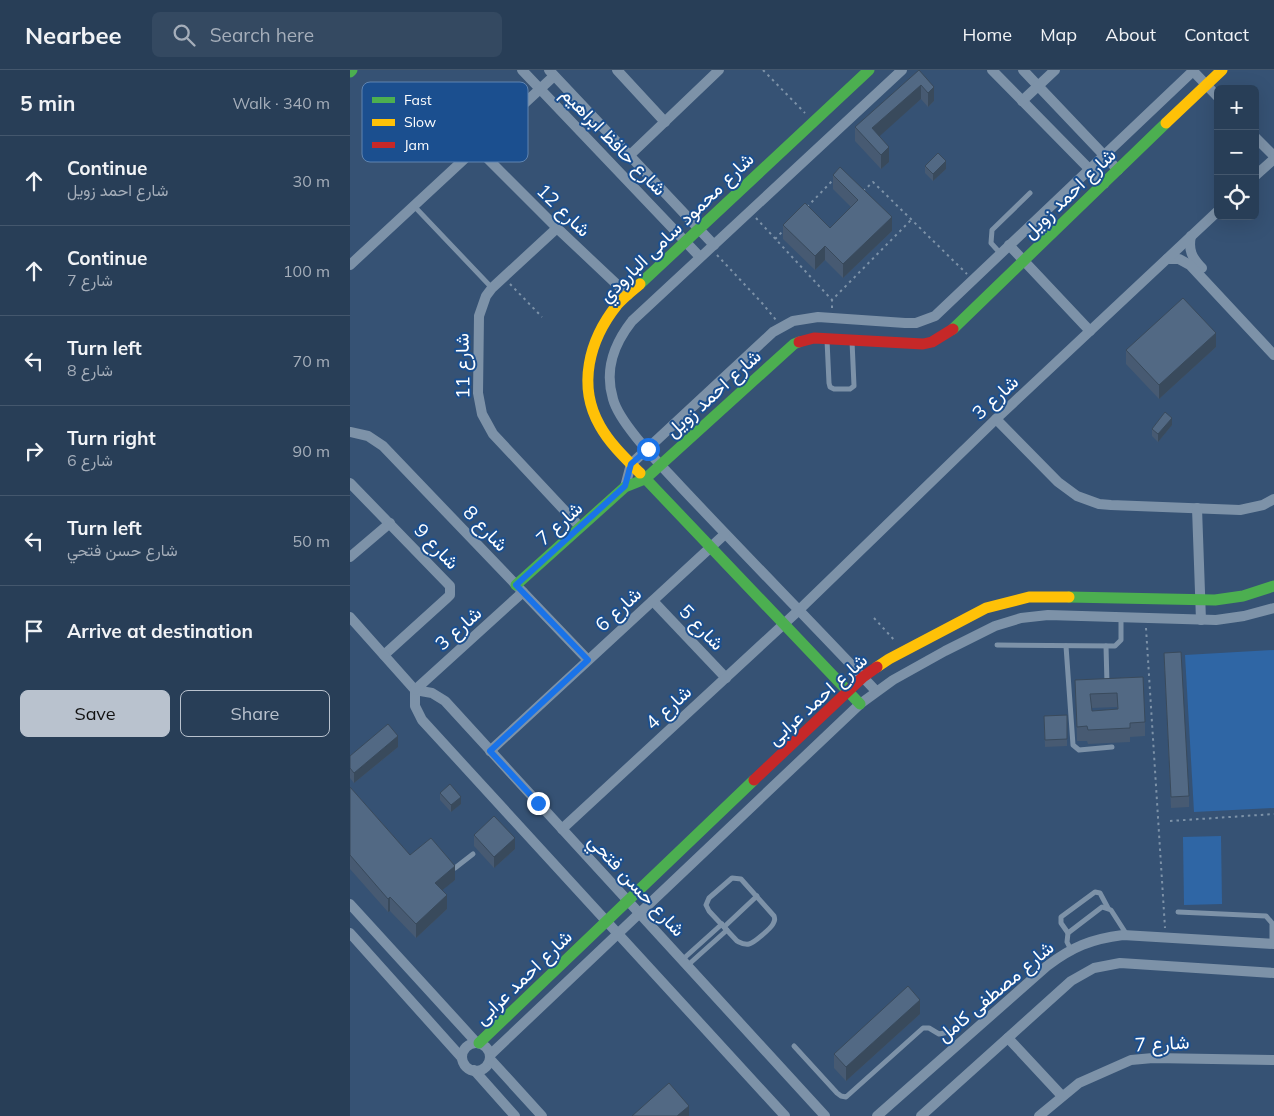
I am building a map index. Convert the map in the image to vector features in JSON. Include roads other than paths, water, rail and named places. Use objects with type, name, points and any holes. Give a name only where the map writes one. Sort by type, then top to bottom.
[{"type":"street","name":"شارع حافظ ابراهيم","points":[[522,70],[700,257]]},
{"type":"street","points":[[616,70],[665,122]]},
{"type":"street","points":[[630,155],[719,70]]},
{"type":"street","name":"شارع محمود سامى البارودي","points":[[860,704],[631,464],[600,426],[592,408],[588,390],[588,371],[591,352],[597,334],[607,318],[628,295],[869,70]]},
{"type":"street","name":"شارع محمود سامى البارودي","points":[[876,691],[661,464],[620,415],[613,400],[610,366],[621,334],[632,321],[902,70]]},
{"type":"street","points":[[992,70],[1104,184]]},
{"type":"street","points":[[1023,70],[1118,170]]},
{"type":"street","points":[[1022,101],[1055,70]]},
{"type":"street","points":[[1193,70],[1214,93]]},
{"type":"street","name":"شارع احمد زويل","points":[[631,464],[773,332],[781,327],[793,322],[818,317],[916,323],[935,316],[1193,70]]},
{"type":"street","name":"شارع احمد زويل","points":[[625,486],[645,479],[794,344],[806,339],[827,339],[912,345],[923,344],[941,338],[1024,261],[1222,70]]},
{"type":"street","name":"شارع حافظ ابراهيم","points":[[552,73],[699,229],[712,246]]},
{"type":"street","points":[[528,100],[540,89],[552,73]]},
{"type":"street","points":[[1256,175],[1274,158],[1259,141]]},
{"type":"street","points":[[350,266],[462,162]]},
{"type":"street","name":"شارع 12","points":[[491,162],[628,295]]},
{"type":"street","name":"شارع 3","points":[[798,610],[996,419],[1214,215]]},
{"type":"street","name":"شارع 11","points":[[557,228],[503,277],[492,288],[484,301],[479,316],[478,393],[482,414],[493,434],[580,527]]},
{"type":"street","points":[[1191,236],[1190,249],[1195,261],[1274,346]]},
{"type":"street","points":[[1009,245],[1090,331]]},
{"type":"street","points":[[1167,258],[1179,259],[1190,265],[1274,355]]},
{"type":"street","points":[[996,419],[1058,482],[1077,496],[1094,502],[1111,505],[1252,508],[1274,499]]},
{"type":"street","name":"شارع 8","points":[[350,432],[368,436],[383,446],[588,660]]},
{"type":"street","points":[[625,486],[631,464]]},
{"type":"street","name":"شارع 9","points":[[350,482],[448,582],[451,590],[447,598],[384,654]]},
{"type":"street","name":"شارع 7","points":[[520,589],[580,527],[625,486]]},
{"type":"street","points":[[1197,508],[1201,620]]},
{"type":"street","points":[[352,552],[390,523]]},
{"type":"street","name":"شارع 6","points":[[490,751],[726,534]]},
{"type":"street","name":"شارع احمد عرابى","points":[[478,1043],[863,677],[880,665],[986,608],[1023,597],[1200,600],[1243,596],[1274,586]]},
{"type":"street","name":"شارع 3","points":[[415,690],[520,589]]},
{"type":"street","name":"شارع 5","points":[[653,601],[726,678]]},
{"type":"street","name":"شارع احمد عرابى","points":[[490,1057],[860,704],[876,691],[945,651],[1008,621],[1035,616],[1201,620],[1237,618],[1274,608]]},
{"type":"street","name":"شارع 4","points":[[562,829],[798,610]]},
{"type":"street","points":[[350,618],[415,690],[415,706],[422,720],[784,1116]]},
{"type":"street","name":"شارع حسن فتحي","points":[[415,690],[426,691],[441,698],[825,1116]]},
{"type":"street","points":[[350,904],[478,1043],[487,1047],[490,1057],[542,1116]]},
{"type":"street","points":[[350,933],[462,1058],[466,1066],[474,1070],[515,1116]]},
{"type":"street","name":"شارع مصطفى كامل","points":[[877,1116],[1047,966],[1082,944],[1102,938],[1127,936],[1273,944]]},
{"type":"street","points":[[921,1116],[1071,981],[1094,968],[1107,965],[1133,964],[1274,973]]},
{"type":"street","points":[[1008,1038],[1062,1096]]},
{"type":"street","points":[[462,1058],[464,1049],[468,1045],[478,1043]]},
{"type":"street","points":[[474,1070],[485,1068],[490,1057]]},
{"type":"street","name":"شارع 7","points":[[1039,1116],[1062,1096],[1088,1078],[1136,1059],[1274,1060]]},
{"type":"lane","points":[[1000,254],[991,243],[992,230],[1030,193]]},
{"type":"lane","points":[[414,206],[492,288]]},
{"type":"lane","points":[[827,339],[829,383],[830,387],[834,389],[850,389],[854,386],[852,341]]},
{"type":"lane","points":[[997,646],[1115,646],[1121,640],[1120,618]]},
{"type":"lane","points":[[1066,646],[1073,744],[1079,750],[1112,747]]},
{"type":"lane","points":[[1106,646],[1107,685]]},
{"type":"lane","points":[[455,868],[473,854]]},
{"type":"lane","points":[[729,879],[741,879],[757,896],[775,919],[772,926],[749,944],[741,943],[709,911],[706,905],[709,898],[729,879]]},
{"type":"lane","points":[[1071,950],[1067,942],[1068,933],[1061,922],[1061,917],[1095,892],[1100,892],[1108,908],[1127,936]]},
{"type":"lane","points":[[685,963],[757,896]]},
{"type":"lane","points":[[1068,933],[1102,907],[1108,908]]},
{"type":"lane","points":[[1178,912],[1266,916],[1272,922],[1273,944]]},
{"type":"lane","points":[[794,1046],[837,1093],[846,1097],[923,1028],[929,1028],[939,1034],[949,1032]]}]
